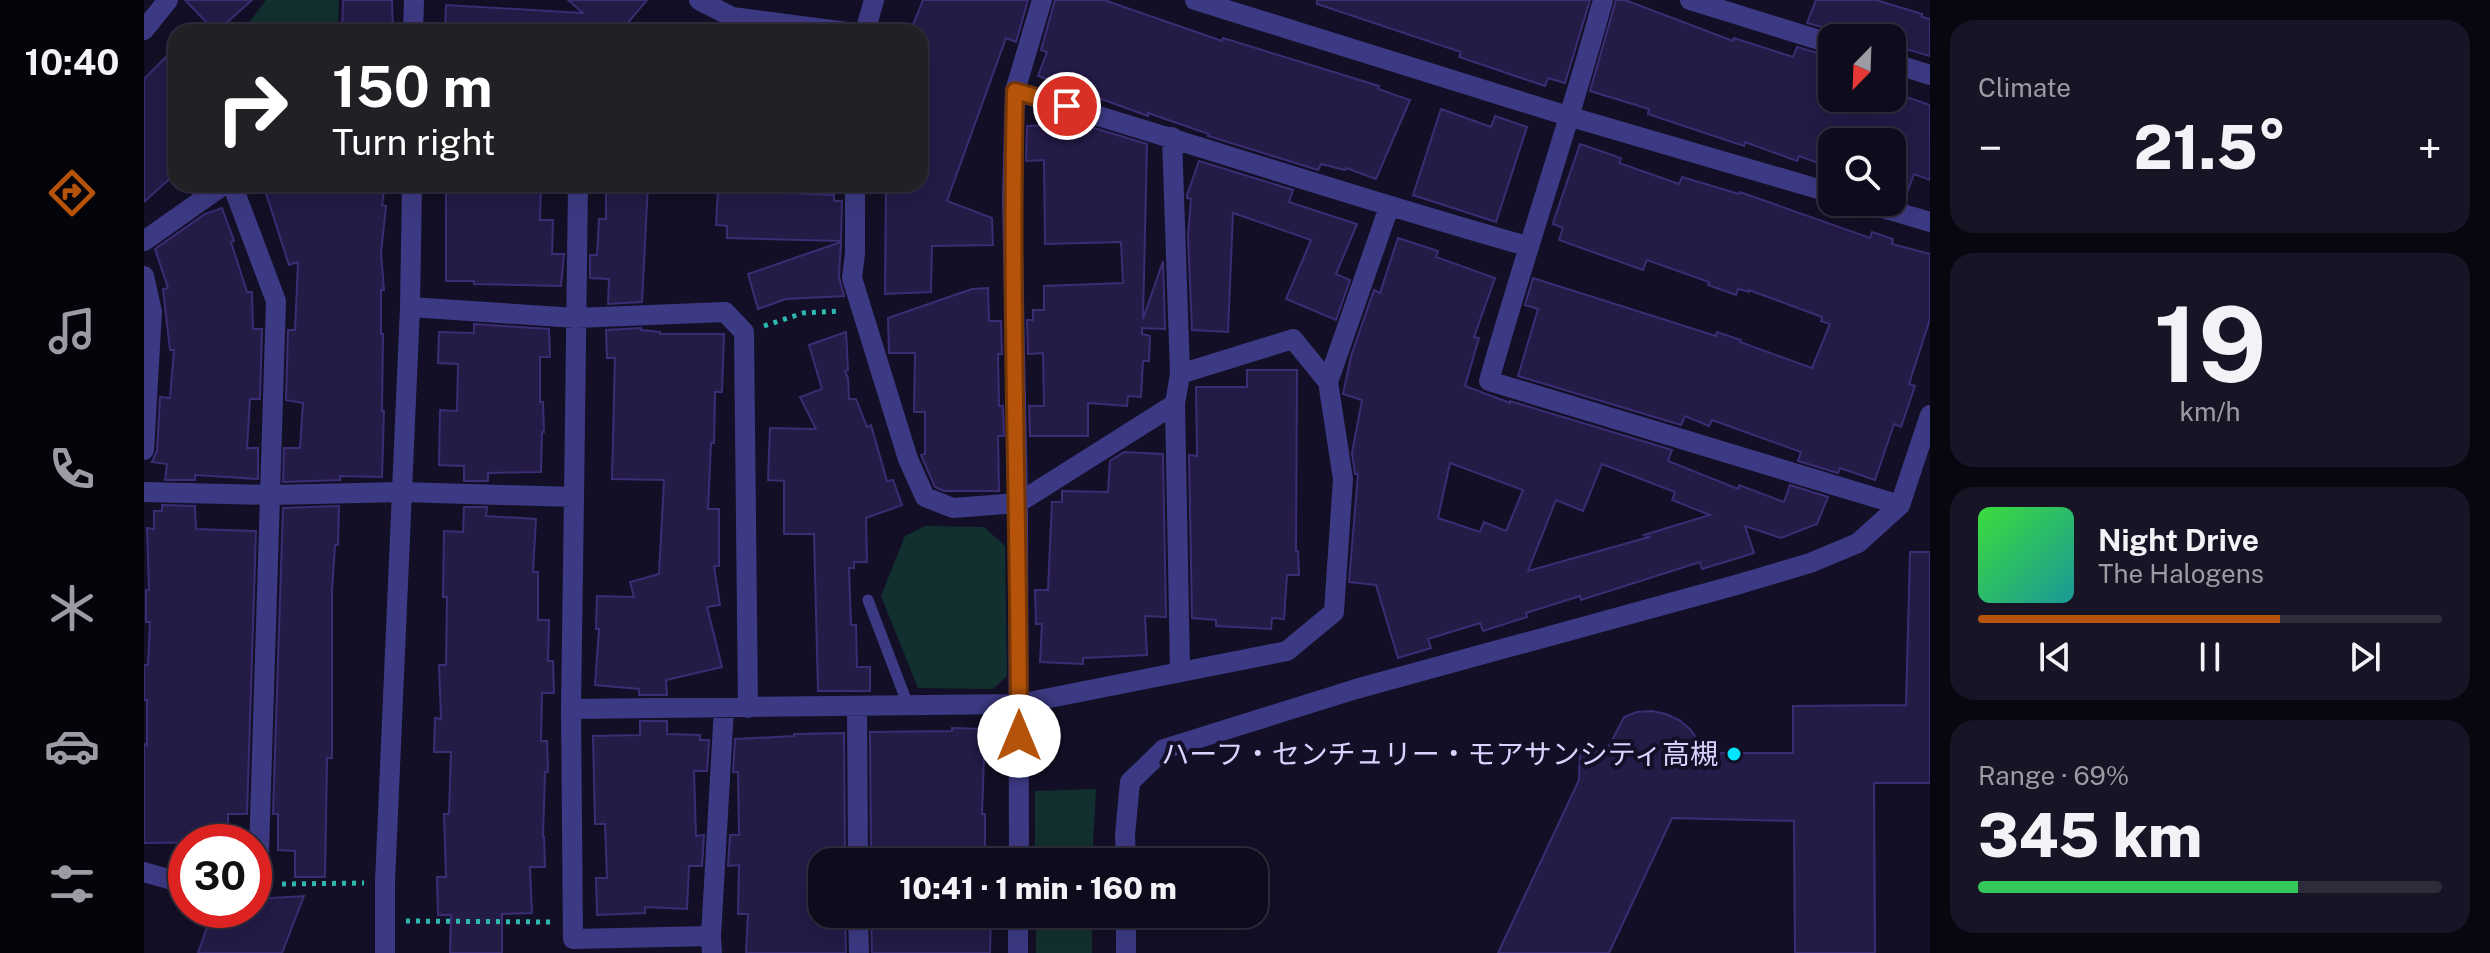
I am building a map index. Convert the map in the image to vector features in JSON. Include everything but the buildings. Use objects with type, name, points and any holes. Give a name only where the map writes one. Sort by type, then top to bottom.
[{"type":"street","points":[[144,30],[168,0]]},
{"type":"street","points":[[413,24],[414,0]]},
{"type":"street","points":[[699,0],[732,17],[786,24]]},
{"type":"street","points":[[867,24],[874,0]]},
{"type":"street","points":[[1019,848],[1018,503],[1012,198],[1015,91],[1042,0]]},
{"type":"street","points":[[1195,0],[1571,117],[1818,189]]},
{"type":"street","points":[[1603,0],[1571,117],[1527,246],[1489,381],[1900,505]]},
{"type":"street","points":[[1690,0],[1818,40]]},
{"type":"street","points":[[1906,67],[1930,75]]},
{"type":"street","points":[[1015,91],[1172,137],[1389,207],[1527,246]]},
{"type":"street","points":[[1172,137],[1180,374],[1175,404],[1180,671]]},
{"type":"street","points":[[144,241],[214,192]]},
{"type":"street","points":[[235,192],[276,301],[258,824]]},
{"type":"street","points":[[385,953],[385,882],[410,307],[412,192]]},
{"type":"street","points":[[578,192],[571,709],[573,939],[711,944],[724,708]]},
{"type":"street","points":[[855,192],[852,278],[908,459],[925,497],[953,508],[1018,503],[1175,404]]},
{"type":"street","points":[[571,709],[1019,704],[1287,651],[1334,612],[1343,479],[1328,382],[1389,207]]},
{"type":"street","points":[[1906,215],[1930,222]]},
{"type":"street","points":[[144,276],[152,312],[144,450]]},
{"type":"street","points":[[410,307],[576,318],[725,312],[744,332],[748,708]]},
{"type":"street","points":[[1180,374],[1293,339],[1328,382]]},
{"type":"street","points":[[1125,848],[1130,782],[1164,749],[1371,685],[1736,585],[1810,563],[1858,543],[1900,505],[1926,440],[1930,415]]},
{"type":"street","points":[[144,492],[270,495],[402,492],[574,497]]},
{"type":"street","points":[[857,706],[858,848]]},
{"type":"street","points":[[144,872],[168,879]]},
{"type":"street","points":[[858,928],[859,953]]},
{"type":"street","points":[[1018,928],[1018,953]]},
{"type":"street","points":[[1126,928],[1126,953]]},
{"type":"lane","points":[[868,600],[908,705]]},
{"type":"path","points":[[744,332],[803,313],[862,310]]},
{"type":"path","points":[[272,884],[385,882]]},
{"type":"path","points":[[385,921],[573,922]]},
{"type":"green space","points":[[266,0],[339,0],[338,24],[248,24]]},
{"type":"green space","points":[[925,526],[984,527],[1005,546],[1007,676],[993,689],[918,688],[881,596],[905,536]]},
{"type":"green space","points":[[1096,789],[1093,848],[1035,848],[1035,791]]},
{"type":"green space","points":[[1036,928],[1092,928],[1092,953],[1036,953]]},
{"type":"place","name":"ハーフ・センチュリー・モアサンシティ高槻","points":[[1734,754]]},
{"type":"route","points":[[1019,736],[1012,198],[1015,91],[1067,106]]}]
